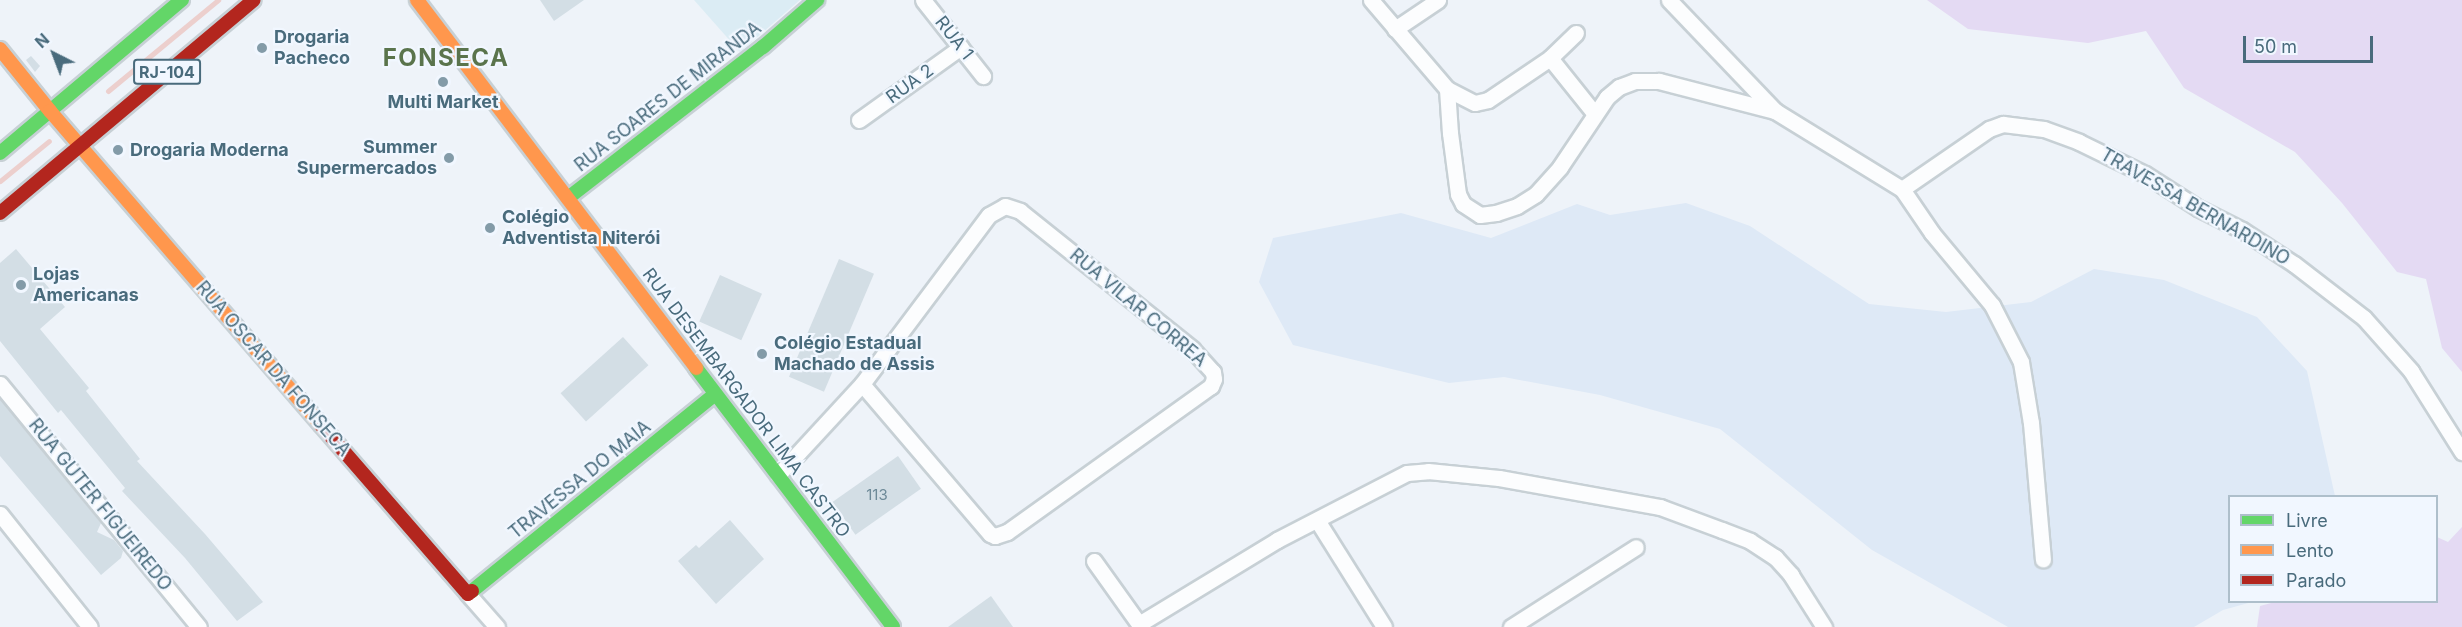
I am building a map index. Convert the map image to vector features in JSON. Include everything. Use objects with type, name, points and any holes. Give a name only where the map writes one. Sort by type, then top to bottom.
[{"type":"main road","name":"RJ-104","points":[[0,153],[182,0]]},
{"type":"main road","name":"RJ-104","points":[[0,213],[254,0]]},
{"type":"main road","name":"RUA DESEMBARGADOR LIMA CASTRO","points":[[417,0],[893,627]]},
{"type":"main road","name":"RUA SOARES DE MIRANDA","points":[[568,198],[763,47],[817,0]]},
{"type":"main road","name":"RUA OSCAR DA FONSECA","points":[[0,49],[80,146],[468,594]]},
{"type":"main road","name":"TRAVESSA DO MAIA","points":[[468,594],[715,394]]},
{"type":"street","name":"RUA 1","points":[[923,0],[983,76]]},
{"type":"street","points":[[1371,0],[1448,89],[1464,100],[1475,103],[1488,100],[1550,58],[1576,33]]},
{"type":"street","points":[[1395,29],[1438,0]]},
{"type":"street","points":[[1669,0],[1775,111],[1902,189],[1932,233],[1992,305],[2020,362],[2031,423],[2043,559]]},
{"type":"street","name":"RUA 2","points":[[859,120],[961,47]]},
{"type":"street","points":[[1550,58],[1594,113]]},
{"type":"street","points":[[1448,89],[1450,133],[1458,194],[1463,204],[1480,215],[1496,213],[1516,206],[1536,194],[1560,167],[1594,113],[1619,87],[1635,81],[1659,81],[1775,111]]},
{"type":"street","name":"TRAVESSA BERNARDINO","points":[[1902,189],[1989,129],[2003,124],[2044,129],[2079,142],[2145,174],[2198,208],[2242,230],[2294,264],[2364,318],[2411,371],[2462,452]]},
{"type":"street","name":"RUA VILAR CORREA","points":[[778,475],[862,384],[989,216],[1005,206],[1020,211],[1192,349],[1213,372],[1214,379],[1210,386],[1007,532],[995,536],[990,534],[862,384]]},
{"type":"street","name":"RUA GUTER FIGUEIREDO","points":[[0,384],[199,627]]},
{"type":"street","points":[[1094,561],[1140,626],[1277,540],[1407,473],[1428,471],[1499,478],[1660,507],[1750,541],[1775,557],[1791,575],[1824,627]]},
{"type":"street","points":[[0,514],[90,627]]},
{"type":"street","points":[[1317,520],[1384,627]]},
{"type":"street","points":[[1511,627],[1636,547]]},
{"type":"street","name":"RUA OSCAR DA FONSECA","points":[[468,594],[497,627]]},
{"type":"shaded area","points":[[694,0],[800,0],[740,52]]},
{"type":"shaded area","points":[[1927,0],[2462,0],[2462,372],[2442,348],[2426,279],[2397,272],[2342,203],[2295,152],[2184,88],[2146,31],[2088,43],[1968,29]]},
{"type":"shaded area","points":[[1686,203],[1750,226],[1869,304],[1946,312],[2031,302],[2094,269],[2164,280],[2257,317],[2307,371],[2335,495],[2228,495],[2228,603],[2248,603],[2223,610],[2194,627],[2008,627],[1872,550],[1720,429],[1600,395],[1504,377],[1449,383],[1293,345],[1259,282],[1273,238],[1401,213],[1491,238],[1577,204],[1610,215]]},
{"type":"shaded area","points":[[2462,527],[2462,627],[2257,627],[2260,606],[2271,603],[2438,603],[2438,537],[2448,542]]},
{"type":"building","points":[[540,0],[584,0],[554,21]]},
{"type":"building","points":[[31,56],[40,66],[35,72],[26,60]]},
{"type":"building","points":[[16,249],[65,307],[40,329],[89,388],[86,391],[140,459],[137,461],[205,534],[263,602],[237,621],[185,558],[122,491],[125,488],[61,410],[58,413],[0,341],[0,263]]},
{"type":"building","points":[[839,259],[874,274],[824,392],[789,377]]},
{"type":"building","points":[[720,275],[762,294],[741,340],[699,322]]},
{"type":"building","points":[[623,337],[648,365],[586,421],[561,393]]},
{"type":"building","points":[[0,399],[101,523],[97,532],[114,540],[123,551],[121,558],[101,575],[0,456]]},
{"type":"building","points":[[898,456],[921,489],[855,535],[832,502]]},
{"type":"building","points":[[730,520],[764,559],[716,604],[678,561],[696,545],[699,548]]},
{"type":"building","points":[[991,596],[1013,627],[948,627]]},
{"type":"waterway","points":[[108,91],[218,0]]},
{"type":"waterway","points":[[0,181],[49,141]]},
{"type":"traffic: fast","points":[[0,153],[182,0]]},
{"type":"traffic: fast","points":[[568,198],[763,47],[817,0]]},
{"type":"traffic: fast","points":[[696,368],[893,627]]},
{"type":"traffic: fast","points":[[472,591],[715,394]]},
{"type":"traffic: slow","points":[[417,0],[696,368]]},
{"type":"traffic: slow","points":[[0,49],[50,111],[321,425]]},
{"type":"traffic: jam","points":[[0,213],[254,0]]},
{"type":"traffic: jam","points":[[321,425],[468,594],[472,591]]},
{"type":"place","name":"Drogaria Pacheco","points":[[262,48]]},
{"type":"place","name":"Multi Market","points":[[443,82]]},
{"type":"place","name":"Drogaria Moderna","points":[[118,150]]},
{"type":"place","name":"Summer Supermercados","points":[[449,158]]},
{"type":"place","name":"Colégio Adventista Niterói","points":[[490,228]]},
{"type":"place","name":"Lojas Americanas","points":[[21,285]]},
{"type":"place","name":"Colégio Estadual Machado de Assis","points":[[762,354]]},
{"type":"district","name":"FONSECA","points":[[446,58]]}]
